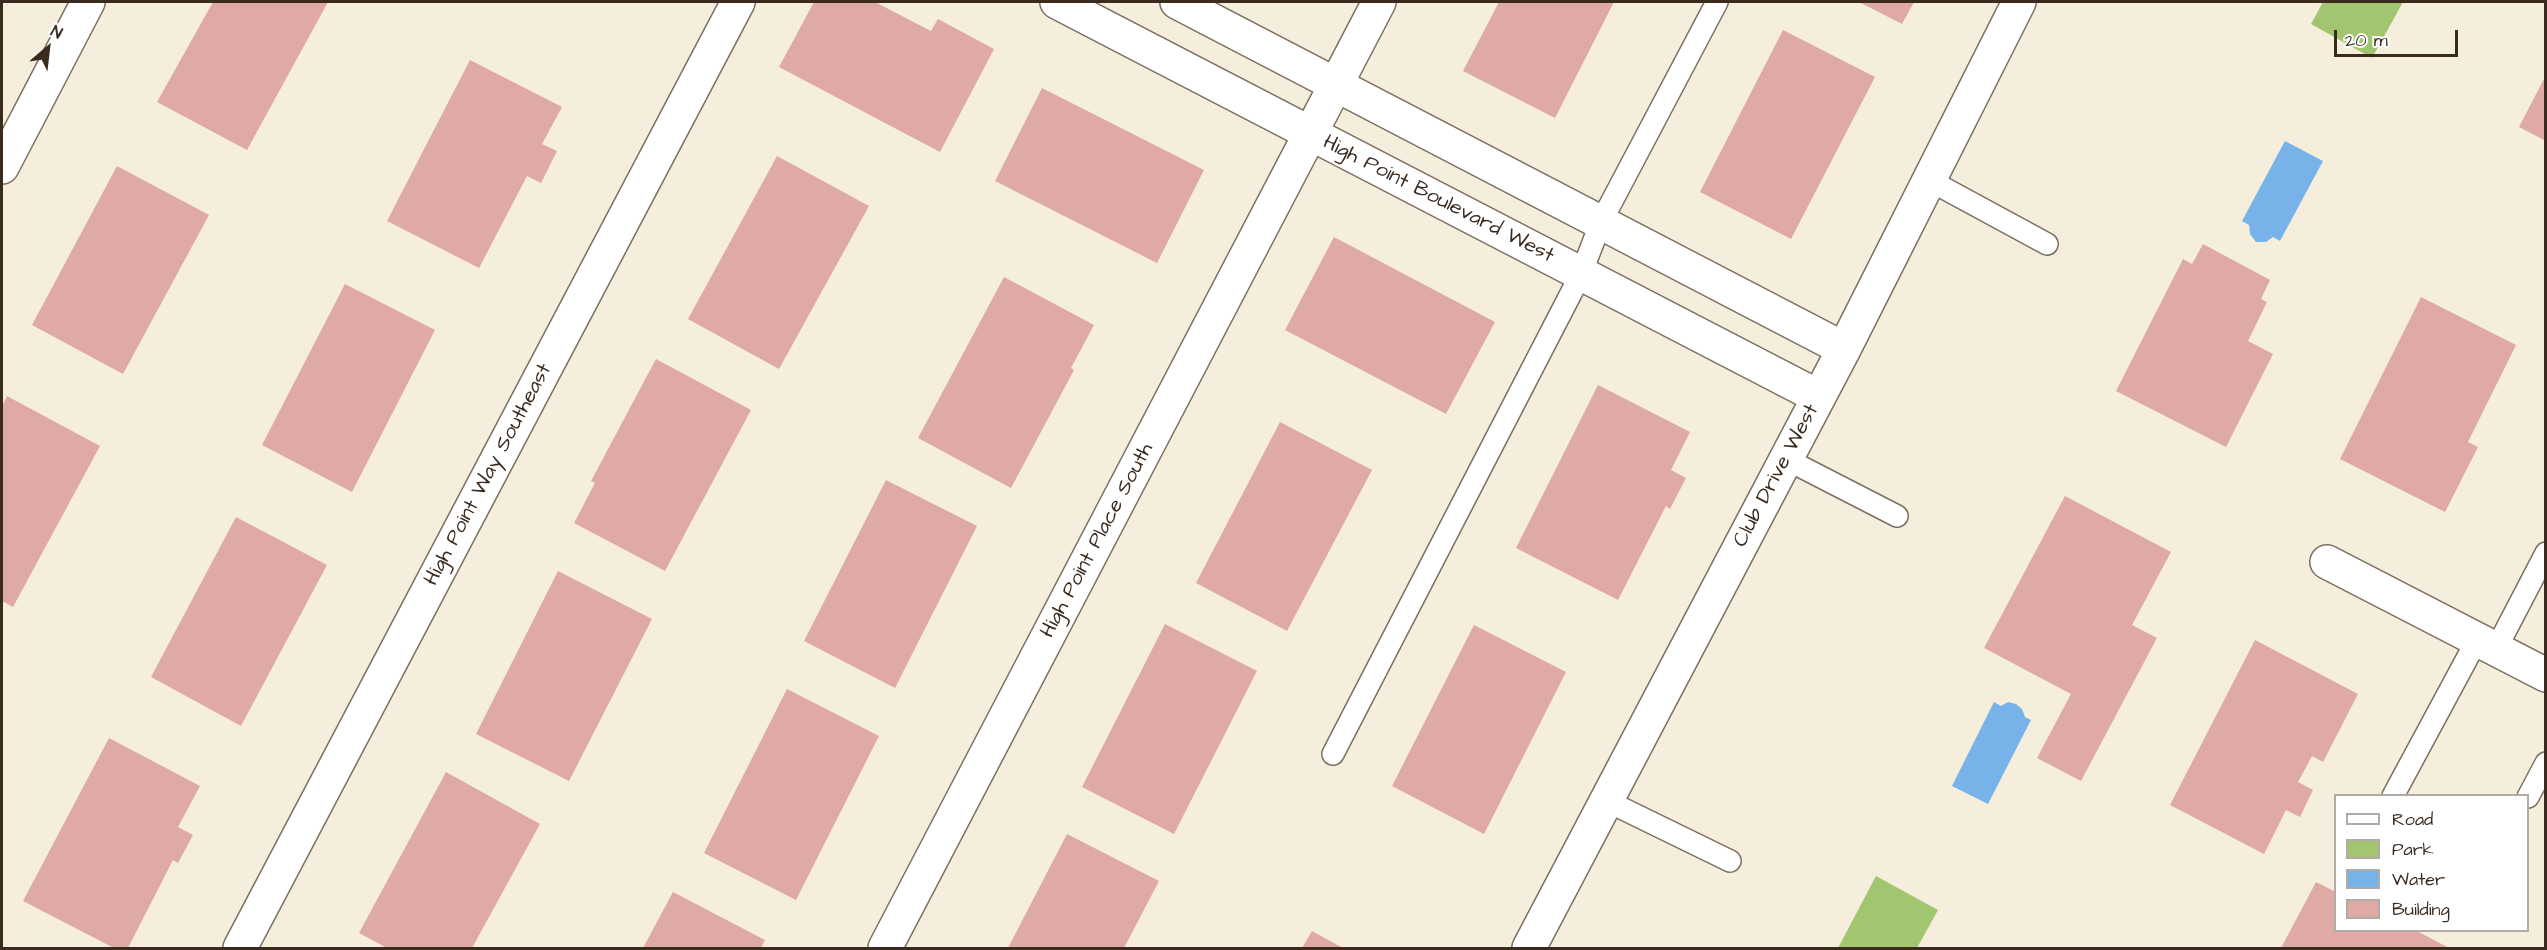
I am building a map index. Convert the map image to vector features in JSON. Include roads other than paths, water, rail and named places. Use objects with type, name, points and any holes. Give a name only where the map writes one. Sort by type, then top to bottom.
[{"type":"street","points":[[2,167],[88,2]]},
{"type":"street","name":"High Point Way Southeast","points":[[240,948],[738,2]]},
{"type":"street","name":"High Point Boulevard West","points":[[1057,2],[1819,397]]},
{"type":"street","points":[[1177,2],[1844,349]]},
{"type":"street","name":"High Point Place South","points":[[885,948],[1379,2]]},
{"type":"street","name":"Club Drive West","points":[[1529,948],[1844,349],[2019,2]]},
{"type":"street","points":[[2327,562],[2546,675]]},
{"type":"lane","points":[[1333,754],[1581,274],[1601,222],[1717,2]]},
{"type":"lane","points":[[1929,180],[2047,244]]},
{"type":"lane","points":[[1786,459],[1896,516]]},
{"type":"lane","points":[[2394,794],[2546,553]]},
{"type":"lane","points":[[2529,795],[2546,763]]},
{"type":"lane","points":[[1607,801],[1730,861]]},
{"type":"water","points":[[2285,141],[2323,161],[2280,241],[2273,237],[2266,242],[2256,242],[2250,234],[2249,225],[2242,221]]},
{"type":"water","points":[[1994,702],[2001,706],[2008,702],[2016,704],[2022,709],[2025,717],[2031,720],[1988,804],[1952,786]]}]
